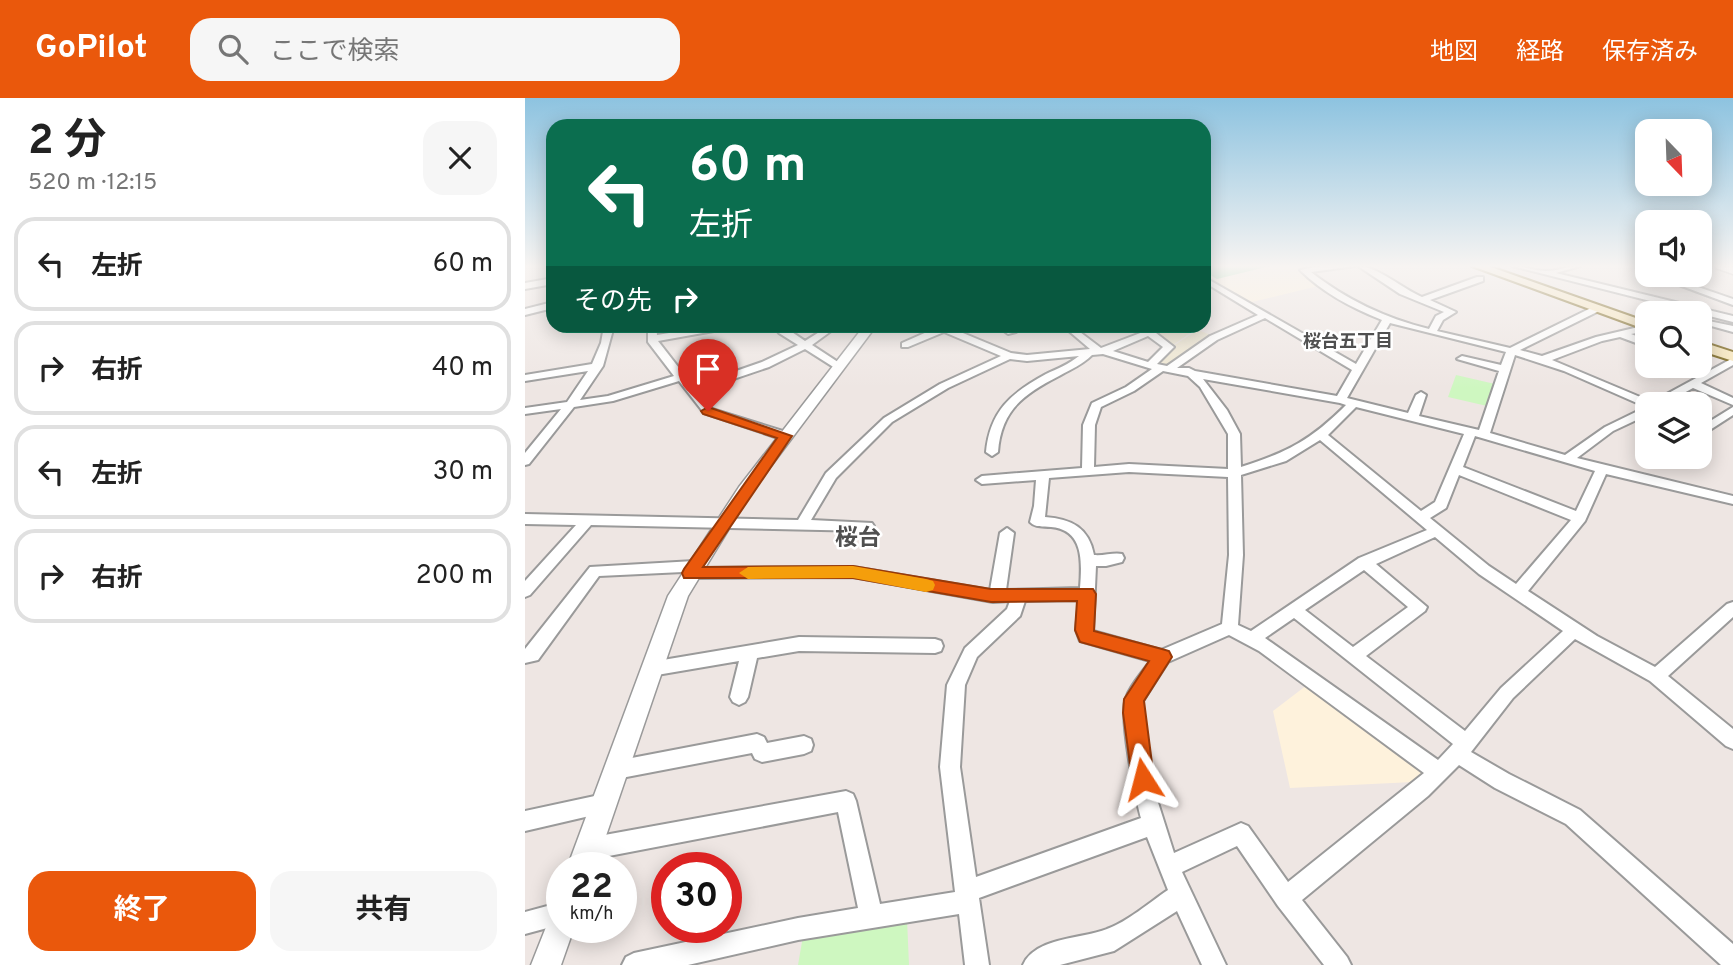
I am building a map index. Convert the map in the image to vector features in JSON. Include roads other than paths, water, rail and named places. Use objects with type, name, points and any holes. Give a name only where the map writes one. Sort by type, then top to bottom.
[{"type":"main road","points":[[1590,306],[1635,323]]},
{"type":"main road","points":[[1712,351],[1733,360]]},
{"type":"street","points":[[1248,306],[1358,369]]},
{"type":"street","points":[[1358,306],[1387,320],[1542,360],[1635,406]]},
{"type":"street","points":[[1432,332],[1439,318],[1451,312],[1438,306]]},
{"type":"street","points":[[525,312],[546,307]]},
{"type":"street","points":[[1420,517],[1441,505],[1456,468],[1477,434],[1511,351],[1596,309]]},
{"type":"street","points":[[1712,314],[1733,318]]},
{"type":"street","points":[[1088,472],[1089,425],[1095,405],[1229,327],[1263,316]]},
{"type":"street","points":[[1340,400],[1387,320]]},
{"type":"street","points":[[1712,323],[1733,329]]},
{"type":"street","points":[[1542,360],[1635,330]]},
{"type":"street","points":[[525,461],[598,366],[608,344],[609,333]]},
{"type":"street","points":[[653,333],[653,339],[708,411],[785,436]]},
{"type":"street","points":[[653,339],[686,333]]},
{"type":"street","points":[[785,333],[839,366]]},
{"type":"street","points":[[691,390],[772,363],[807,346],[825,333]]},
{"type":"street","points":[[587,852],[674,605],[692,570],[785,436],[865,333]]},
{"type":"street","points":[[905,345],[931,333]]},
{"type":"street","points":[[957,333],[1009,356],[1027,358],[1097,351],[1160,368],[1189,371],[1340,400],[1602,469],[1733,500]]},
{"type":"street","points":[[1076,333],[1097,351]]},
{"type":"street","points":[[992,452],[992,439],[997,424],[1012,400],[1097,351],[1149,333],[1168,347],[1160,368]]},
{"type":"street","points":[[1619,333],[1635,339]]},
{"type":"street","points":[[802,524],[831,476],[888,420],[944,386],[1009,356]]},
{"type":"street","points":[[1462,359],[1504,369]]},
{"type":"street","points":[[1678,392],[1733,360]]},
{"type":"street","points":[[525,379],[598,366]]},
{"type":"street","points":[[1189,371],[1204,386],[1232,428],[1236,555],[1230,628]]},
{"type":"street","points":[[525,411],[609,399],[681,377]]},
{"type":"street","points":[[1693,384],[1733,402]]},
{"type":"street","points":[[1412,419],[1421,395]]},
{"type":"street","points":[[982,480],[1129,468],[1234,473],[1276,462],[1321,435],[1353,404]]},
{"type":"street","points":[[1712,425],[1733,410]]},
{"type":"street","points":[[1567,459],[1609,429],[1635,416]]},
{"type":"street","points":[[1321,435],[1484,570],[1574,630],[1655,676],[1733,740]]},
{"type":"street","points":[[1456,468],[1580,518]]},
{"type":"street","points":[[1517,592],[1532,578],[1580,518],[1602,469]]},
{"type":"street","points":[[1043,475],[1037,522],[1061,523],[1079,533],[1089,559],[1084,630],[1086,636],[1162,657]]},
{"type":"street","points":[[525,519],[867,526]]},
{"type":"street","points":[[525,591],[587,521]]},
{"type":"street","points":[[1253,638],[1330,582],[1364,562],[1437,531]]},
{"type":"street","points":[[997,596],[1007,533]]},
{"type":"street","points":[[1089,559],[1106,561],[1117,558]]},
{"type":"street","points":[[1353,656],[1419,607],[1364,562]]},
{"type":"street","points":[[525,657],[532,655],[595,571],[853,572],[997,596],[1087,594]]},
{"type":"street","points":[[977,965],[950,767],[956,685],[971,653],[1014,612],[1019,597]]},
{"type":"street","points":[[1655,676],[1733,608]]},
{"type":"street","points":[[1294,610],[1502,781],[1573,817],[1733,960]]},
{"type":"street","points":[[1214,965],[1169,867],[1146,801],[1133,713],[1134,699],[1162,657],[1230,628],[1253,638],[1439,772]]},
{"type":"street","points":[[1286,898],[1393,813],[1439,772],[1507,693],[1574,630]]},
{"type":"street","points":[[651,669],[799,644],[935,646]]},
{"type":"street","points":[[739,696],[750,652]]},
{"type":"street","points":[[616,770],[757,743],[762,753],[804,746]]},
{"type":"street","points":[[612,852],[846,801],[871,915]]},
{"type":"street","points":[[525,821],[604,804]]},
{"type":"street","points":[[634,965],[967,896],[1153,824]]},
{"type":"street","points":[[1169,867],[1241,833],[1286,898],[1339,965]]},
{"type":"street","points":[[1035,965],[1050,956],[1114,939],[1182,894]]},
{"type":"street","points":[[525,923],[546,918]]},
{"type":"street","points":[[547,965],[555,943]]},
{"type":"district","name":"桜台五丁目","points":[[1348,341]]},
{"type":"district","name":"桜台","points":[[858,537]]}]
